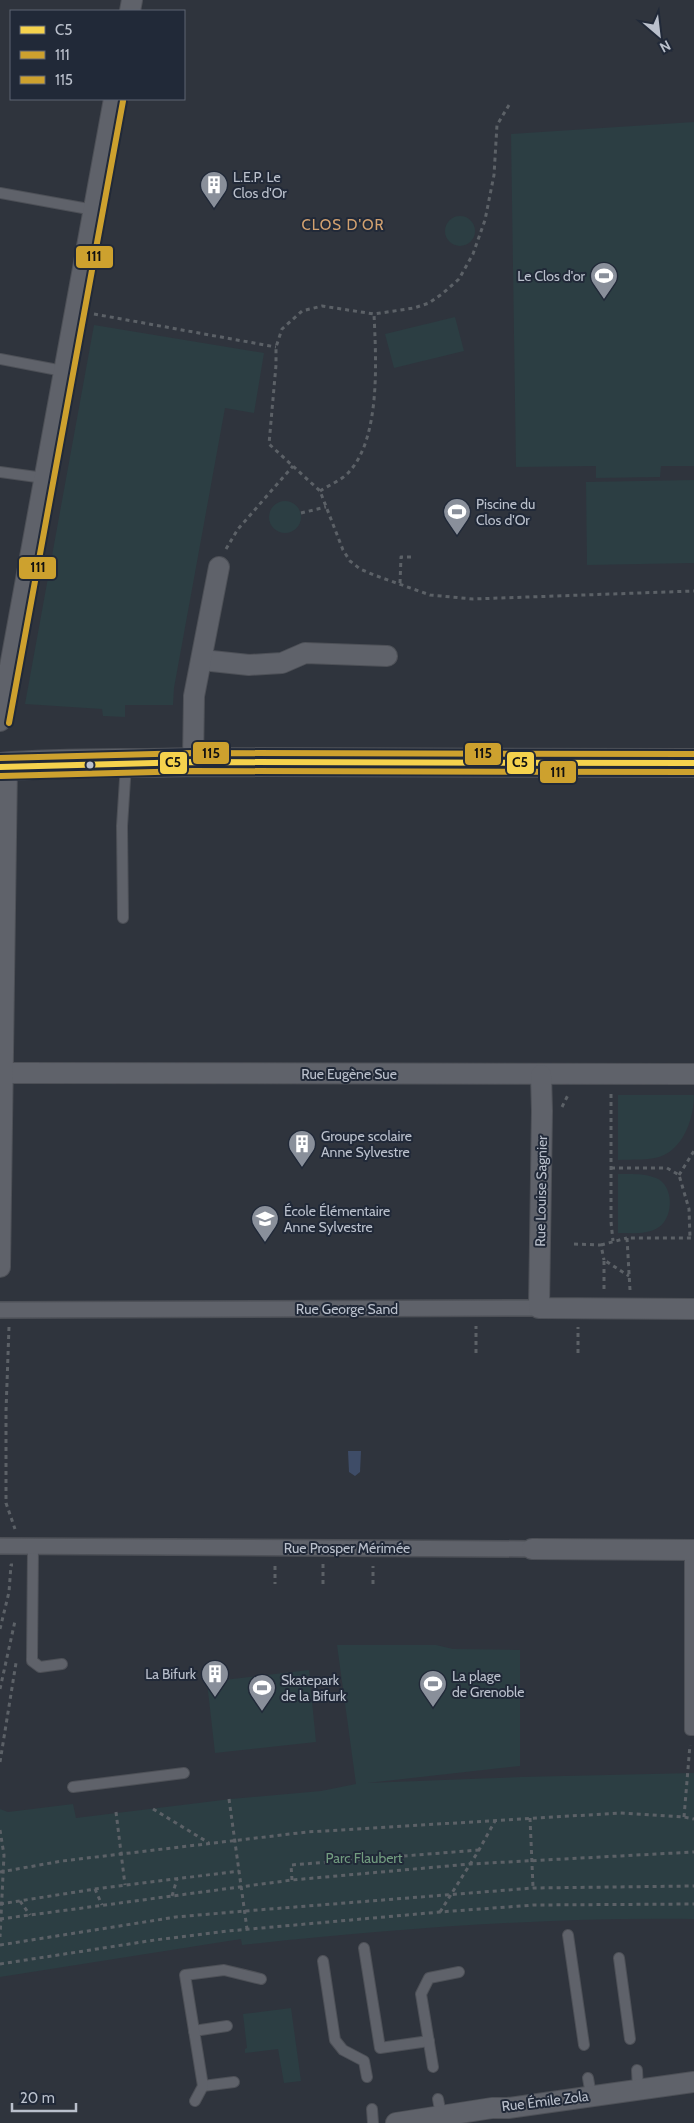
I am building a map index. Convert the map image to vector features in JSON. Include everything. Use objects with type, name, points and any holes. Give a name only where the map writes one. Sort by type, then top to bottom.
[{"type":"main road","points":[[3,766],[193,762],[694,763]]},
{"type":"street","points":[[0,721],[114,100]]},
{"type":"street","points":[[193,762],[194,696],[219,567]]},
{"type":"street","points":[[202,660],[249,664],[282,663],[304,653],[386,656]]},
{"type":"street","points":[[0,1267],[4,1073],[3,766]]},
{"type":"street","name":"Rue Eugène Sue","points":[[4,1073],[694,1074]]},
{"type":"street","name":"Rue Louise Sagnier","points":[[539,1308],[541,1074]]},
{"type":"street","name":"Rue George Sand","points":[[0,1310],[694,1309]]},
{"type":"street","name":"Rue Prosper Mérimée","points":[[0,1546],[692,1550]]},
{"type":"street","name":"Rue Émile Zola","points":[[401,2123],[439,2107],[492,2108],[509,2115],[590,2086],[637,2080],[694,2082]]},
{"type":"lane","points":[[0,193],[94,210]]},
{"type":"lane","points":[[0,360],[63,371]]},
{"type":"lane","points":[[0,472],[44,478]]},
{"type":"lane","points":[[122,918],[122,826],[126,764]]},
{"type":"lane","points":[[34,1547],[32,1660],[40,1667],[62,1664]]},
{"type":"lane","points":[[692,1550],[692,1730]]},
{"type":"lane","points":[[73,1787],[184,1773]]},
{"type":"lane","points":[[568,1935],[584,2045]]},
{"type":"lane","points":[[364,1948],[380,2048],[429,2041]]},
{"type":"lane","points":[[619,1958],[630,2039]]},
{"type":"lane","points":[[323,1961],[334,2040],[344,2050],[364,2062],[367,2077]]},
{"type":"lane","points":[[195,2101],[202,2086],[185,1975],[224,1970],[261,1979]]},
{"type":"lane","points":[[433,2067],[421,1994],[429,1978],[459,1972]]},
{"type":"lane","points":[[194,2032],[227,2026]]},
{"type":"lane","points":[[202,2086],[234,2082]]},
{"type":"lane","points":[[372,2109],[373,2123]]},
{"type":"path","points":[[509,105],[497,124],[494,175],[485,220],[473,254],[459,279],[453,287],[429,303],[414,308],[374,314],[322,306],[302,311],[282,330],[276,347],[269,444],[320,491],[343,550],[350,561],[367,572],[400,584],[430,594],[473,598],[694,591]]},
{"type":"path","points":[[74,311],[276,347]]},
{"type":"path","points":[[320,491],[348,473],[358,459],[369,434],[377,362],[374,314]]},
{"type":"path","points":[[219,567],[225,550],[238,529],[293,466]]},
{"type":"path","points":[[301,513],[326,507]]},
{"type":"path","points":[[400,584],[401,557],[414,557]]},
{"type":"path","points":[[612,1075],[611,1222],[613,1241]]},
{"type":"path","points":[[679,1175],[694,1151]]},
{"type":"path","points":[[574,1244],[602,1245],[627,1238],[692,1238],[689,1209],[679,1175],[667,1168],[611,1168]]},
{"type":"path","points":[[627,1238],[630,1309]]},
{"type":"path","points":[[602,1245],[604,1260],[604,1309]]},
{"type":"path","points":[[604,1260],[630,1277]]},
{"type":"path","points":[[476,1308],[476,1353]]},
{"type":"path","points":[[0,1629],[9,1592],[11,1565],[20,1565]]},
{"type":"path","points":[[0,1689],[6,1658]]},
{"type":"path","points":[[684,1817],[692,1730]]},
{"type":"path","points":[[229,1799],[247,1929]]},
{"type":"path","points":[[153,1809],[209,1843]]},
{"type":"path","points":[[116,1812],[125,1885]]},
{"type":"path","points":[[2,1872],[62,1861],[307,1832],[620,1813],[694,1819]]},
{"type":"path","points":[[530,1818],[533,1888]]},
{"type":"path","points":[[440,1912],[479,1850],[495,1820]]},
{"type":"path","points":[[0,1830],[4,1855],[0,1937]]},
{"type":"path","points":[[292,1880],[291,1865],[479,1850]]},
{"type":"path","points":[[1,1919],[292,1880],[470,1864],[694,1852]]},
{"type":"path","points":[[1,1904],[95,1889],[239,1872]]},
{"type":"path","points":[[172,1896],[177,1878]]},
{"type":"path","points":[[0,1945],[176,1917],[245,1910],[533,1888],[694,1886]]},
{"type":"path","points":[[95,1889],[102,1905]]},
{"type":"path","points":[[20,1901],[30,1915]]},
{"type":"path","points":[[0,1964],[155,1940],[247,1929],[440,1912],[534,1906],[694,1904]]},
{"type":"green space","name":"Le Clos d'or","points":[[694,122],[694,466],[661,466],[660,477],[596,478],[596,466],[516,467],[511,134]]},
{"type":"green space","points":[[460,216],[471,220],[475,231],[471,242],[460,246],[449,242],[445,231],[449,220]]},
{"type":"green space","points":[[455,317],[464,351],[394,368],[385,334]]},
{"type":"green space","points":[[94,325],[264,353],[254,413],[225,408],[174,688],[173,705],[125,705],[125,717],[103,716],[102,709],[25,704]]},
{"type":"green space","points":[[694,480],[694,563],[587,565],[586,482]]},
{"type":"green space","points":[[285,501],[297,505],[301,517],[297,529],[285,533],[273,529],[269,517],[273,505]]},
{"type":"green space","points":[[618,1095],[694,1095],[690,1121],[678,1144],[659,1157],[618,1160]]},
{"type":"green space","points":[[618,1174],[652,1176],[666,1187],[670,1201],[669,1209],[664,1222],[655,1230],[618,1233]]},
{"type":"green space","name":"Parc Flaubert","points":[[337,1645],[436,1645],[453,1649],[520,1650],[520,1766],[367,1783],[694,1773],[694,1919],[581,1920],[468,1925],[242,1945],[241,1939],[0,1977],[0,1809],[8,1812],[73,1804],[76,1818],[231,1799],[321,1791],[356,1784]]},
{"type":"green space","name":"Skatepark de la Bifurk","points":[[309,1670],[316,1742],[215,1753],[207,1682]]},
{"type":"green space","points":[[291,2008],[301,2081],[284,2083],[278,2049],[245,2053],[247,2048],[243,2014]]},
{"type":"water","points":[[348,1451],[361,1451],[360,1472],[355,1476],[349,1472]]},
{"type":"transit line","name":"111","points":[[9,723],[123,101]]},
{"type":"transit line","name":"115","points":[[0,758],[193,753],[694,754]]},
{"type":"transit line","name":"C5","points":[[0,767],[193,762],[694,763]]},
{"type":"transit line","name":"111","points":[[1,776],[193,771],[694,772]]},
{"type":"place","name":"L.E.P. Le Clos d'Or","points":[[214,209]]},
{"type":"place","name":"Le Clos d'or","points":[[604,300]]},
{"type":"place","name":"Piscine du Clos d'Or","points":[[457,536]]},
{"type":"place","name":"Groupe scolaire Anne Sylvestre","points":[[302,1168]]},
{"type":"place","name":"École Élémentaire Anne Sylvestre","points":[[265,1243]]},
{"type":"place","name":"La Bifurk","points":[[215,1698]]},
{"type":"place","name":"La plage de Grenoble","points":[[433,1708]]},
{"type":"place","name":"Skatepark de la Bifurk","points":[[262,1712]]},
{"type":"district","name":"CLOS D'OR","points":[[343,225]]}]
